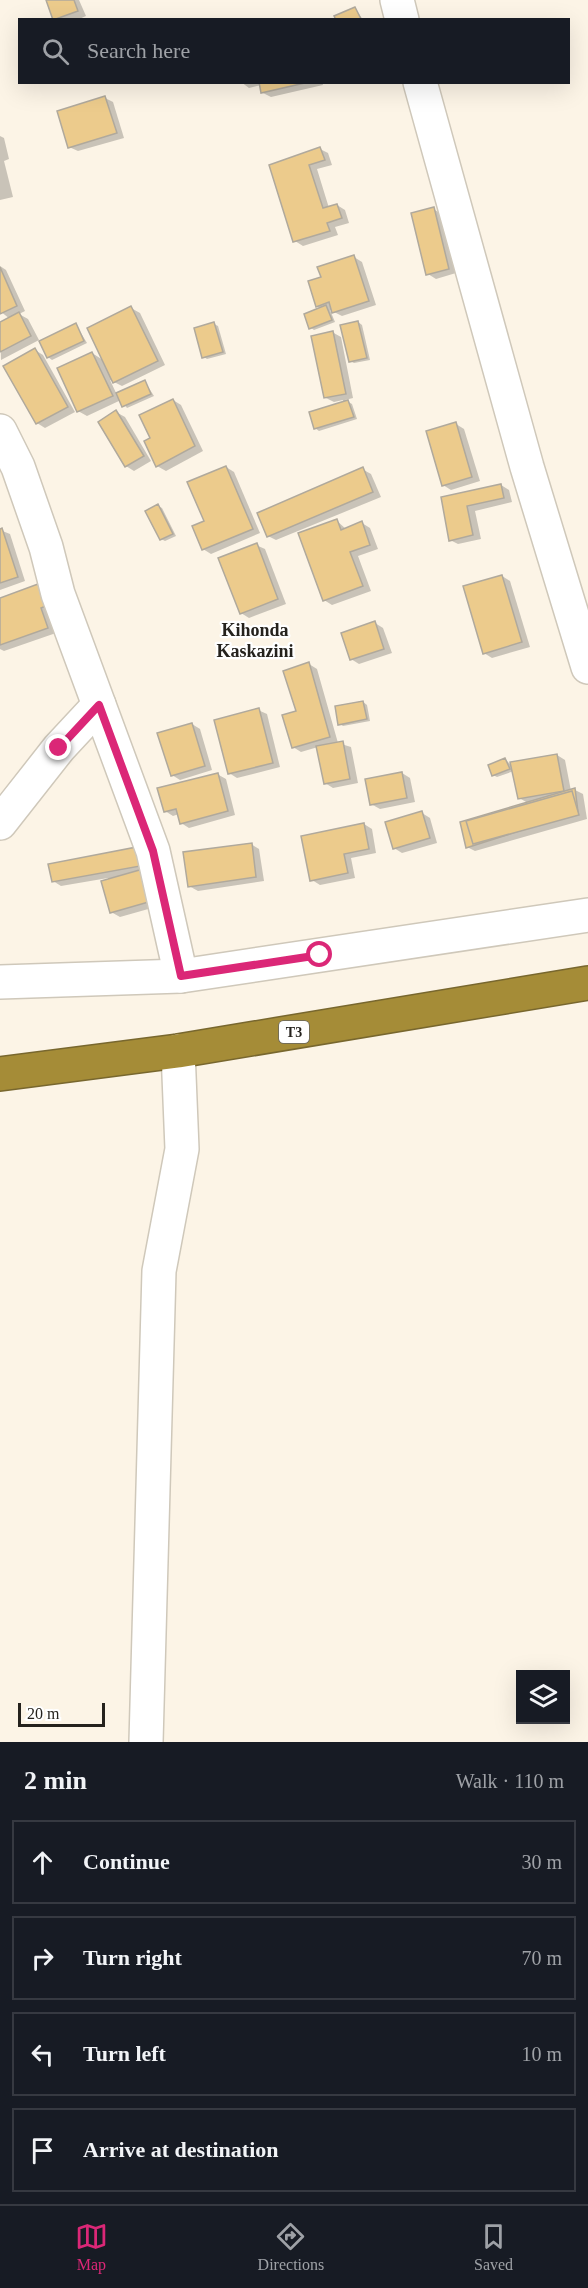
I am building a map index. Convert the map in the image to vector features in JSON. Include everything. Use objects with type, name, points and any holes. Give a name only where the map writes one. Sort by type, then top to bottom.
[{"type":"highway","name":"T3","points":[[0,1074],[178,1051],[588,983]]},
{"type":"street","points":[[397,0],[402,18]]},
{"type":"street","points":[[421,84],[526,467],[588,667]]},
{"type":"street","points":[[0,431],[18,467],[46,547],[58,594],[153,851],[181,976]]},
{"type":"street","points":[[0,823],[59,748],[99,705]]},
{"type":"street","points":[[0,982],[181,976],[588,915]]},
{"type":"street","points":[[146,1742],[159,1271],[182,1149],[178,1051]]},
{"type":"building","points":[[46,0],[74,0],[78,11],[52,18]]},
{"type":"building","points":[[355,7],[360,18],[335,18],[334,16]]},
{"type":"building","points":[[259,84],[300,84],[261,93]]},
{"type":"building","points":[[105,96],[117,133],[68,148],[57,111]]},
{"type":"building","points":[[320,147],[325,160],[309,165],[323,208],[337,204],[342,218],[327,223],[330,231],[293,242],[269,165]]},
{"type":"building","points":[[434,207],[449,269],[426,275],[411,213]]},
{"type":"building","points":[[354,255],[369,301],[332,313],[329,302],[316,307],[308,281],[321,277],[317,267]]},
{"type":"building","points":[[0,267],[17,306],[0,314]]},
{"type":"building","points":[[326,305],[332,320],[309,329],[304,314]]},
{"type":"building","points":[[131,306],[158,361],[113,383],[87,328]]},
{"type":"building","points":[[19,312],[31,336],[0,352],[0,322]]},
{"type":"building","points":[[358,321],[367,358],[349,362],[340,325]]},
{"type":"building","points":[[214,322],[223,352],[202,358],[194,328]]},
{"type":"building","points":[[76,323],[84,341],[47,358],[39,341]]},
{"type":"building","points":[[333,331],[346,394],[324,398],[311,336]]},
{"type":"building","points":[[35,348],[68,407],[36,424],[3,366]]},
{"type":"building","points":[[92,352],[113,396],[77,412],[57,368]]},
{"type":"building","points":[[145,380],[151,394],[122,407],[116,393]]},
{"type":"building","points":[[173,399],[195,446],[156,467],[144,441],[150,438],[139,415]]},
{"type":"building","points":[[348,400],[354,417],[314,429],[309,412]]},
{"type":"building","points":[[116,410],[144,456],[125,467],[98,422]]},
{"type":"building","points":[[456,422],[472,477],[442,486],[426,431]]},
{"type":"building","points":[[226,466],[253,529],[202,550],[192,526],[204,521],[187,482]]},
{"type":"building","points":[[363,467],[373,492],[267,537],[257,513]]},
{"type":"building","points":[[501,484],[504,498],[467,506],[473,535],[449,541],[441,497]]},
{"type":"building","points":[[158,504],[173,534],[160,540],[145,511]]},
{"type":"building","points":[[337,519],[341,530],[362,521],[370,545],[350,552],[363,586],[323,601],[298,533]]},
{"type":"building","points":[[2,528],[18,577],[0,583],[0,529]]},
{"type":"building","points":[[257,543],[278,599],[240,614],[218,558]]},
{"type":"building","points":[[502,575],[522,642],[483,654],[463,586]]},
{"type":"building","points":[[38,584],[46,606],[41,608],[48,628],[0,645],[0,598]]},
{"type":"building","points":[[375,621],[384,649],[350,660],[341,633]]},
{"type":"building","points":[[309,662],[330,737],[292,748],[282,715],[296,711],[283,671]]},
{"type":"building","points":[[363,701],[367,719],[338,725],[335,706]]},
{"type":"building","points":[[259,708],[273,763],[228,774],[214,720]]},
{"type":"building","points":[[192,723],[205,766],[171,776],[157,733]]},
{"type":"building","points":[[343,741],[350,779],[324,784],[316,746]]},
{"type":"building","points":[[557,754],[564,791],[518,799],[510,762]]},
{"type":"building","points":[[505,758],[510,769],[492,776],[488,765]]},
{"type":"building","points":[[402,772],[407,798],[370,805],[365,779]]},
{"type":"building","points":[[218,773],[228,811],[180,824],[176,809],[164,812],[157,788]]},
{"type":"building","points":[[575,788],[578,812],[466,848],[460,822]]},
{"type":"building","points":[[572,791],[579,815],[473,844],[466,821]]},
{"type":"building","points":[[422,811],[430,838],[393,849],[385,822]]},
{"type":"building","points":[[364,823],[369,849],[344,854],[348,873],[310,881],[301,836]]},
{"type":"building","points":[[252,843],[256,877],[188,887],[183,852]]},
{"type":"building","points":[[142,846],[146,865],[52,882],[48,864]]},
{"type":"building","points":[[150,867],[159,899],[110,913],[101,881]]},
{"type":"district","name":"Kihonda Kaskazini","points":[[255,640]]},
{"type":"route","points":[[59,748],[99,705],[153,851],[181,976],[320,955]]}]
